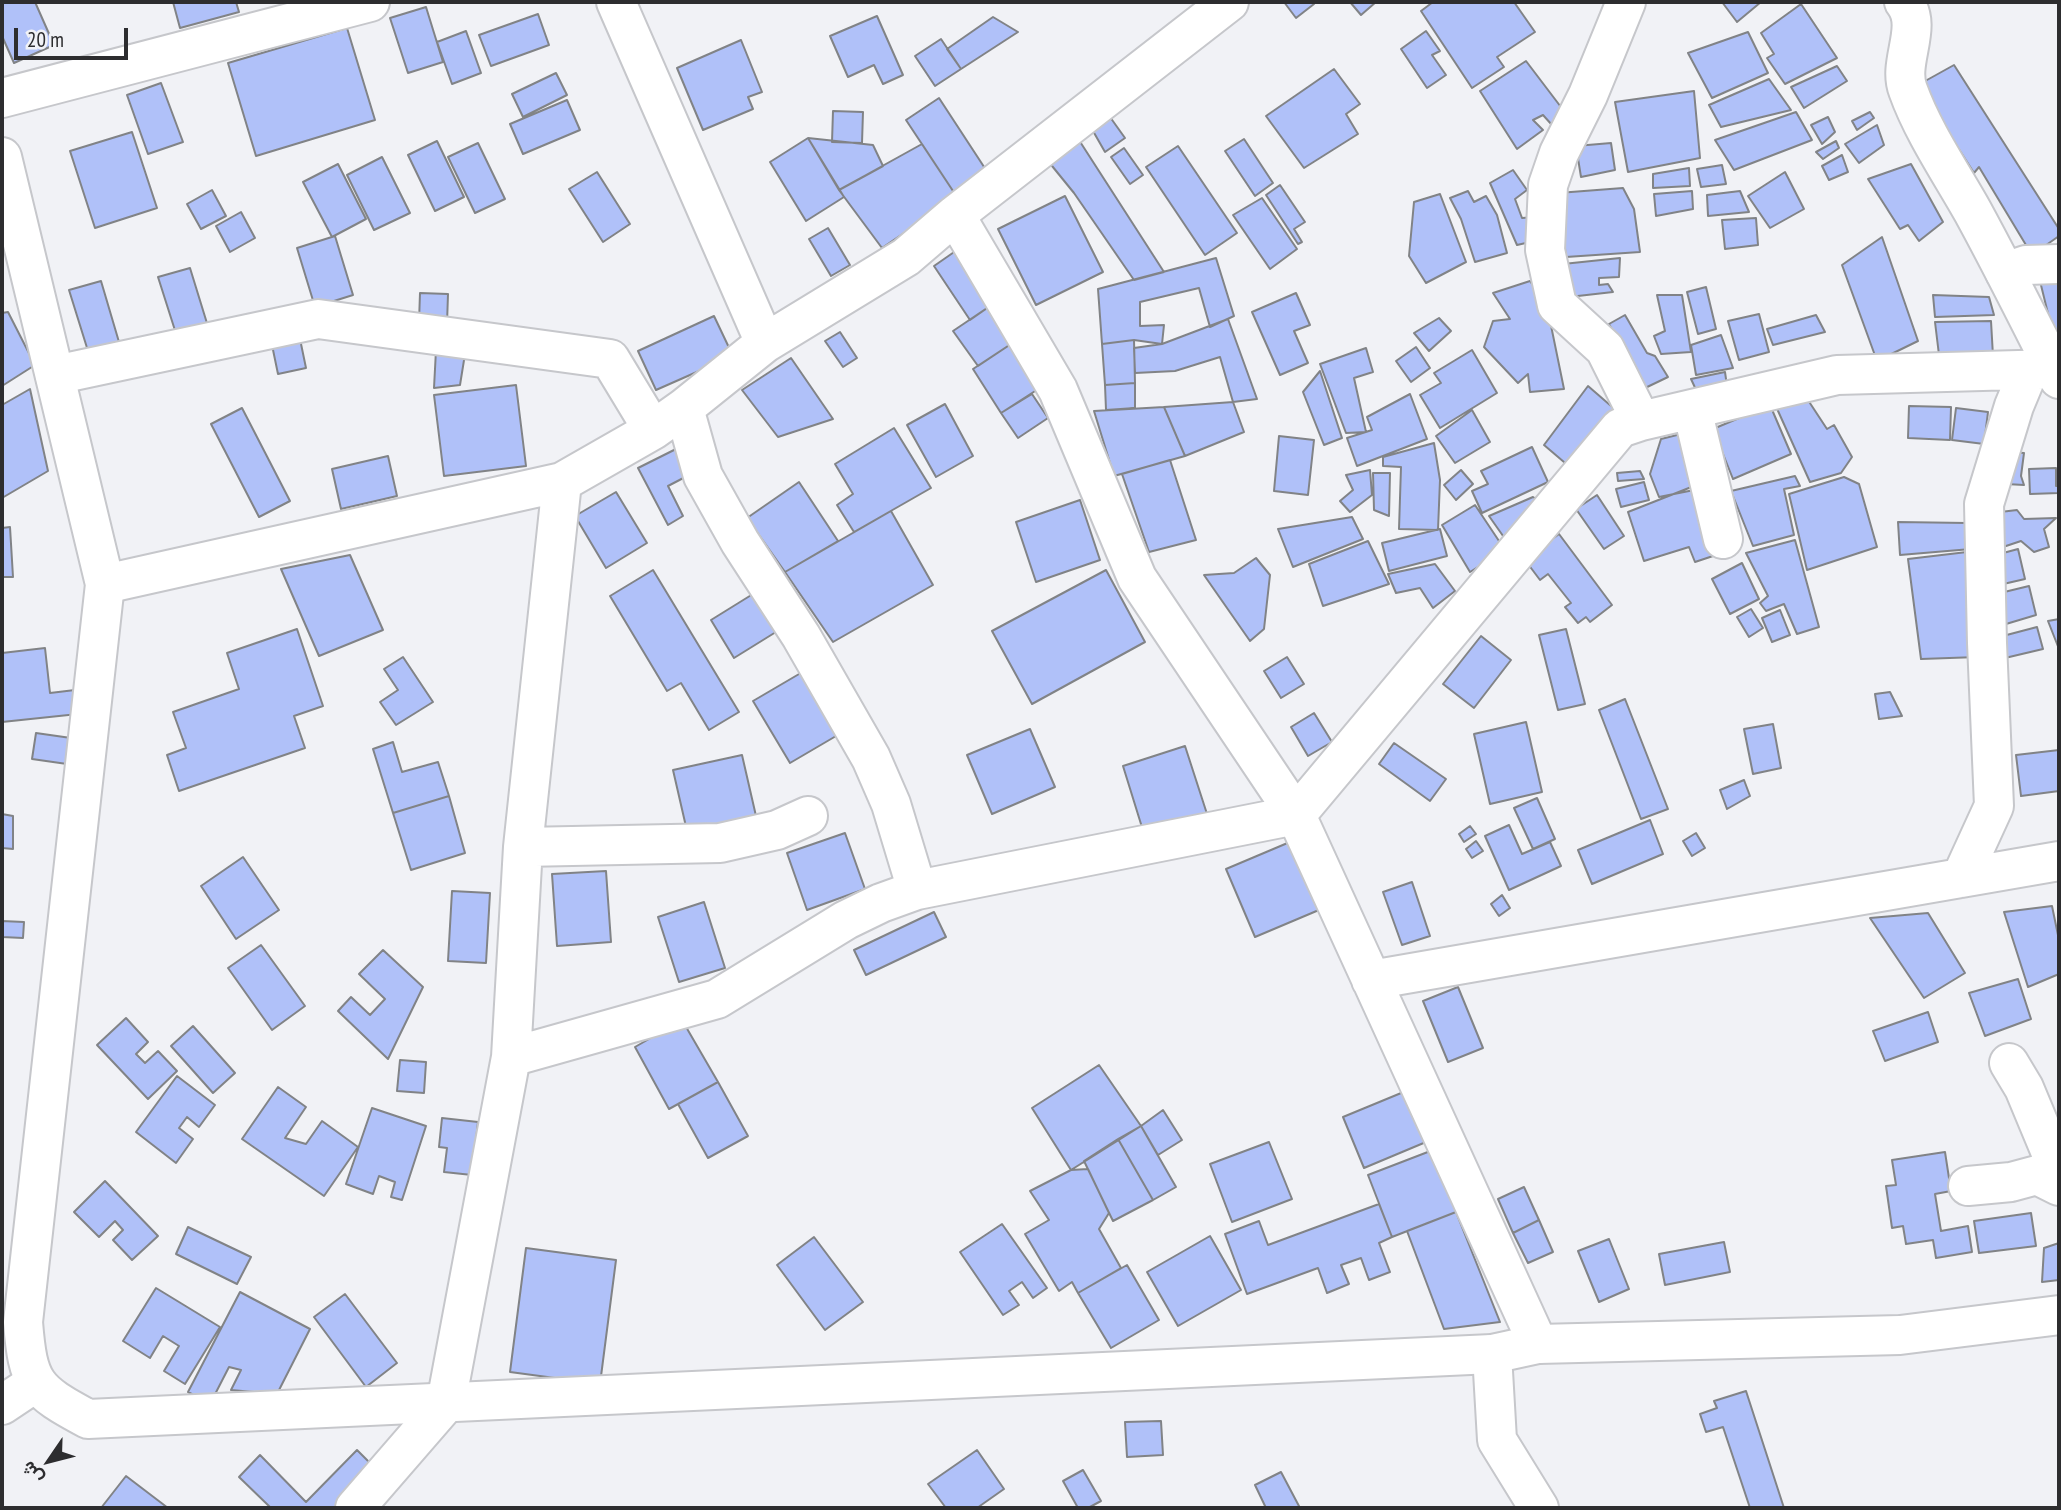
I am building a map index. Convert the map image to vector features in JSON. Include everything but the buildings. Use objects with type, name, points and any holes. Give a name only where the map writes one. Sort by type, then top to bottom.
[{"type":"street","points":[[2,98],[370,2]]},
{"type":"street","points":[[616,2],[765,343]]},
{"type":"street","points":[[105,584],[562,482],[653,430],[765,343],[905,257],[1229,2]]},
{"type":"street","points":[[1626,2],[1588,95],[1559,153],[1548,185],[1545,250],[1557,305],[1605,349],[1641,421]]},
{"type":"street","points":[[1911,4],[1911,38],[1905,65],[1906,87],[2005,272],[2048,373]]},
{"type":"street","points":[[2,157],[105,584],[23,1322],[26,1354],[35,1383],[56,1402],[88,1419],[1492,1354],[1538,1344],[1900,1335],[2059,1315]]},
{"type":"street","points":[[955,215],[1058,390],[1137,578],[1296,815],[1538,1344]]},
{"type":"street","points":[[2005,272],[2026,265],[2059,264]]},
{"type":"street","points":[[55,375],[318,319],[610,359],[653,430]]},
{"type":"street","points":[[510,1057],[717,999],[846,920],[917,890],[1296,815],[1620,428],[1837,375],[2048,373]]},
{"type":"street","points":[[1961,878],[1994,806],[1984,504],[2014,406],[2048,373]]},
{"type":"street","points":[[684,408],[703,476],[740,542],[801,636],[872,758],[891,804],[917,890]]},
{"type":"street","points":[[1692,409],[1723,539]]},
{"type":"street","points":[[355,1508],[446,1403],[510,1057],[523,847],[562,482]]},
{"type":"street","points":[[523,847],[720,843],[777,830],[808,816]]},
{"type":"street","points":[[1371,980],[2059,861]]},
{"type":"street","points":[[2010,1063],[2024,1087],[2059,1172]]},
{"type":"street","points":[[1968,1186],[2011,1182],[2037,1175],[2059,1186]]},
{"type":"street","points":[[1492,1354],[1497,1440],[1539,1508]]},
{"type":"street","points":[[2,1405],[35,1383]]}]
